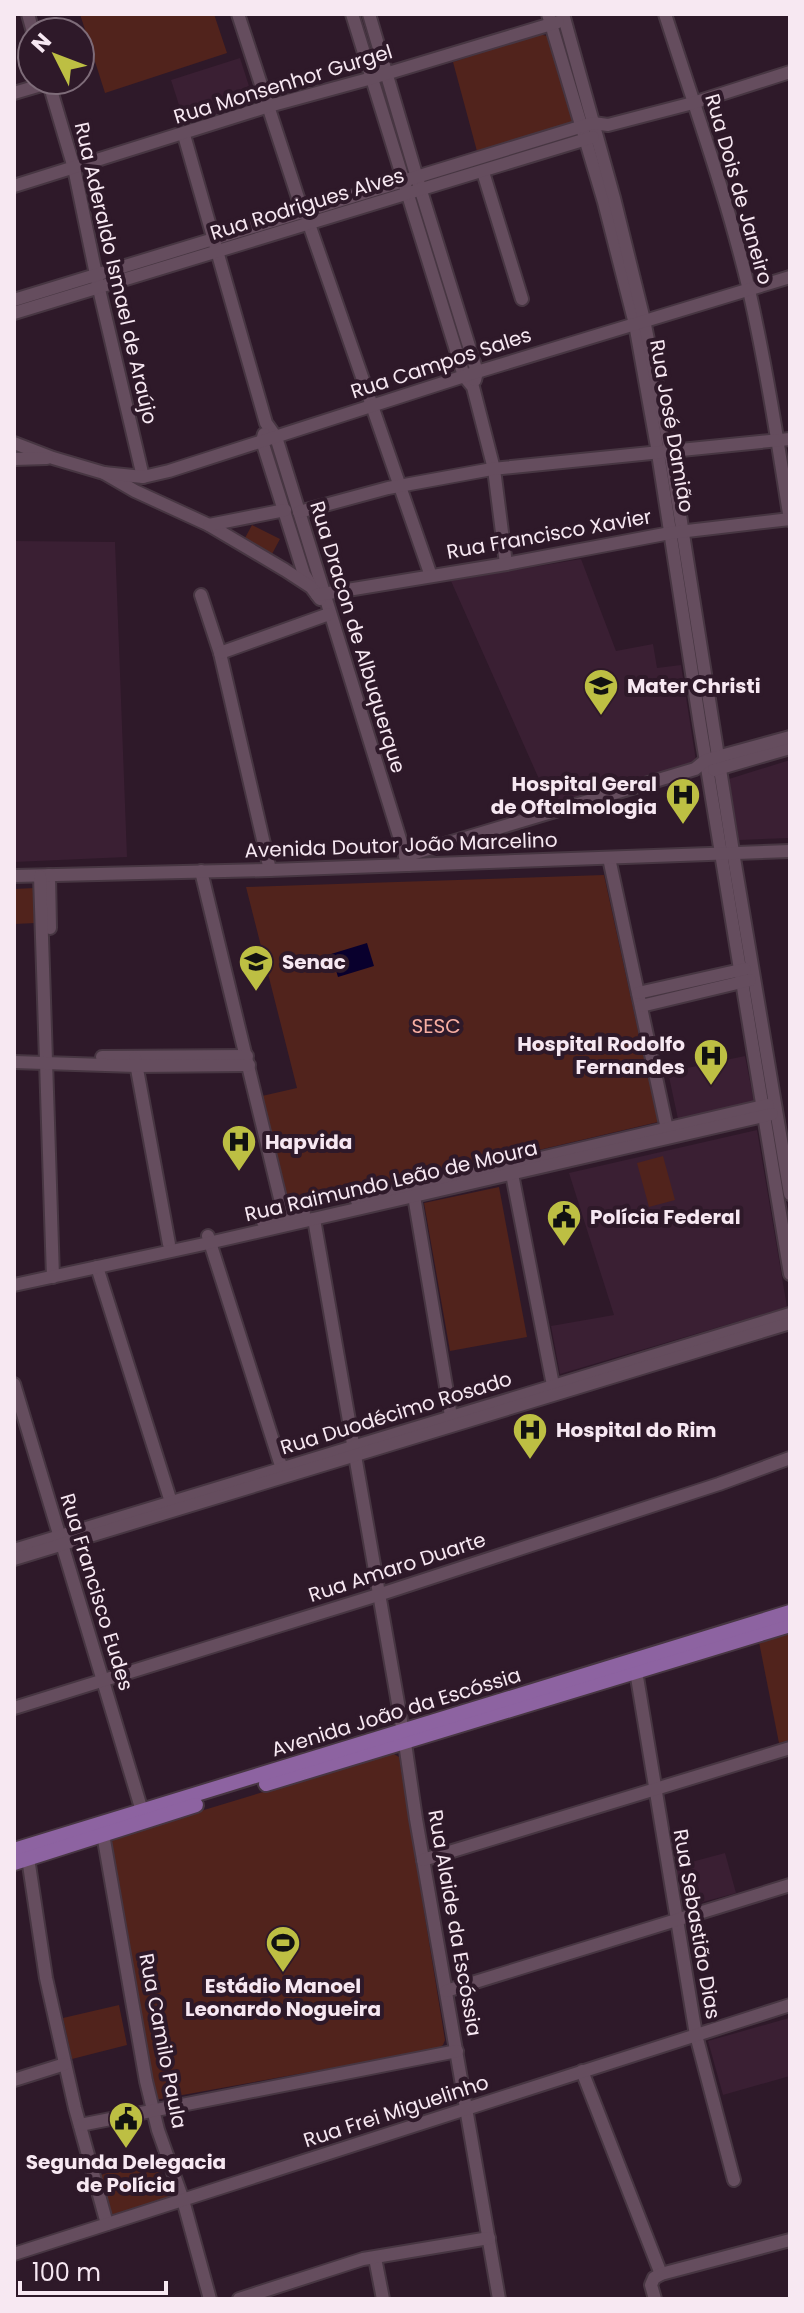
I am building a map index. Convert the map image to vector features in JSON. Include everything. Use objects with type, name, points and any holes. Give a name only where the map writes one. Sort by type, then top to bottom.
[{"type":"main road","name":"Avenida João da Escóssia","points":[[21,1860],[790,1612]]},
{"type":"main road","name":"Avenida João da Escóssia","points":[[14,1850],[790,1625]]},
{"type":"street","points":[[238,14],[431,576]]},
{"type":"street","points":[[352,14],[477,372],[473,387]]},
{"type":"street","points":[[369,14],[387,73],[412,186],[464,376],[473,387],[494,469],[506,564]]},
{"type":"street","name":"Rua Dois de Janeiro","points":[[665,14],[723,197],[748,290],[784,436],[790,520]]},
{"type":"street","name":"Rua Monsenhor Gurgel","points":[[14,186],[564,17]]},
{"type":"street","name":"Rua José Damião","points":[[564,17],[604,202],[640,322],[676,532],[709,765],[727,853],[769,1110]]},
{"type":"street","name":"Rua José Damião","points":[[550,19],[589,131]]},
{"type":"street","name":"Rua Rodrigues Alves","points":[[14,313],[98,282],[790,72]]},
{"type":"street","name":"Rua Aderaldo Ismael de Araújo","points":[[52,96],[74,168],[143,477]]},
{"type":"street","name":"Rua Rodrigues Alves","points":[[412,186],[483,172],[589,131]]},
{"type":"street","name":"Rua Dracon de Albuquerque","points":[[184,135],[266,423],[276,437],[299,512],[317,592]]},
{"type":"street","points":[[483,172],[522,299]]},
{"type":"street","name":"Rua Campos Sales","points":[[104,473],[143,477],[169,471],[464,376],[790,277]]},
{"type":"street","name":"Rua Rodrigues Alves","points":[[14,300],[98,282]]},
{"type":"street","name":"Rua Dracon de Albuquerque","points":[[266,423],[262,441],[304,574],[317,592]]},
{"type":"street","points":[[299,512],[400,486],[494,469],[784,436]]},
{"type":"street","points":[[14,443],[104,473],[209,525],[268,558],[317,592],[328,610],[220,653]]},
{"type":"street","points":[[14,459],[53,458]]},
{"type":"street","points":[[209,525],[285,510]]},
{"type":"street","name":"Rua Francisco Xavier","points":[[317,592],[506,564],[676,532],[790,520]]},
{"type":"street","points":[[201,595],[220,653],[270,870]]},
{"type":"street","name":"Rua Dracon de Albuquerque","points":[[328,610],[406,860]]},
{"type":"street","points":[[406,860],[790,737]]},
{"type":"street","points":[[709,765],[790,748]]},
{"type":"street","name":"Avenida Doutor João Marcelino","points":[[14,876],[270,870],[406,860],[609,858],[790,851]]},
{"type":"street","points":[[609,858],[667,1129]]},
{"type":"street","points":[[201,871],[286,1222]]},
{"type":"street","points":[[44,876],[56,1272]]},
{"type":"street","points":[[639,1000],[747,974]]},
{"type":"street","points":[[14,1059],[248,1061]]},
{"type":"street","points":[[135,1062],[169,1244]]},
{"type":"street","points":[[769,1110],[790,1194]]},
{"type":"street","points":[[769,1110],[790,1274]]},
{"type":"street","name":"Rua Raimundo Leão de Moura","points":[[14,1276],[97,1267],[667,1129],[769,1110]]},
{"type":"street","name":"Rua Raimundo Leão de Moura","points":[[286,1222],[314,1219],[512,1174],[769,1110]]},
{"type":"street","points":[[512,1174],[553,1385]]},
{"type":"street","points":[[414,1196],[451,1416]]},
{"type":"street","name":"Rua Alaide da Escóssia","points":[[314,1219],[499,2299]]},
{"type":"street","points":[[209,1239],[282,1469]]},
{"type":"street","name":"Rua Raimundo Leão de Moura","points":[[14,1285],[169,1244],[209,1239]]},
{"type":"street","points":[[97,1267],[171,1502]]},
{"type":"street","name":"Rua Duodécimo Rosado","points":[[14,1559],[171,1502],[355,1450],[451,1416],[790,1314]]},
{"type":"street","name":"Rua Duodécimo Rosado","points":[[14,1550],[61,1540],[790,1323]]},
{"type":"street","name":"Rua Francisco Eudes","points":[[14,1384],[142,1811]]},
{"type":"street","name":"Rua Amaro Duarte","points":[[14,1708],[378,1595],[790,1458]]},
{"type":"street","name":"Rua Sebastião Dias","points":[[636,1671],[696,2035],[734,2180]]},
{"type":"street","points":[[423,1860],[790,1748]]},
{"type":"street","name":"Rua Camilo Paula","points":[[103,1834],[153,2110],[183,2200],[210,2299]]},
{"type":"street","points":[[21,1860],[65,2064],[107,2224]]},
{"type":"street","points":[[446,1991],[790,1885]]},
{"type":"street","name":"Rua Frei Miguelinho","points":[[14,2254],[790,2005]]},
{"type":"street","points":[[80,2125],[457,2051]]},
{"type":"street","points":[[14,2080],[65,2064]]},
{"type":"street","points":[[582,2071],[661,2274]]},
{"type":"street","points":[[239,2299],[363,2259],[489,2238]]},
{"type":"street","points":[[655,2299],[651,2285],[654,2278],[661,2274],[790,2240]]},
{"type":"street","points":[[375,2258],[383,2299]]},
{"type":"shaded area","points":[[240,58],[255,105],[186,127],[171,80]]},
{"type":"shaded area","points":[[14,541],[115,542],[127,857],[14,862]]},
{"type":"shaded area","name":"Mater Christi","points":[[581,559],[616,651],[653,644],[657,668],[681,665],[696,761],[551,806],[451,581]]},
{"type":"shaded area","points":[[790,760],[790,838],[739,840],[729,779]]},
{"type":"shaded area","points":[[367,943],[374,966],[338,977],[331,954]]},
{"type":"shaded area","name":"Hospital Rodolfo Fernandes","points":[[745,1056],[754,1102],[678,1119],[668,1072]]},
{"type":"shaded area","points":[[757,1130],[787,1307],[560,1374],[551,1326],[614,1315],[569,1173]]},
{"type":"shaded area","points":[[725,1853],[736,1893],[681,1908],[673,1867]]},
{"type":"shaded area","points":[[789,2018],[790,2076],[723,2095],[708,2041]]},
{"type":"green space","points":[[214,14],[227,53],[105,93],[96,65],[96,16],[81,16]]},
{"type":"green space","points":[[539,34],[547,36],[574,124],[478,155],[453,62]]},
{"type":"green space","points":[[252,525],[280,539],[272,554],[245,538]]},
{"type":"green space","name":"SESC","points":[[604,875],[658,1122],[287,1209],[262,1096],[297,1088],[246,887]]},
{"type":"green space","points":[[35,888],[36,923],[14,924],[14,889]]},
{"type":"green space","points":[[663,1156],[675,1200],[649,1207],[637,1163]]},
{"type":"green space","points":[[499,1187],[527,1337],[450,1351],[424,1203]]},
{"type":"green space","points":[[790,1634],[790,1740],[779,1743],[759,1642]]},
{"type":"green space","points":[[392,1753],[399,1757],[445,2040],[443,2045],[437,2049],[155,2100],[112,1841],[118,1836]]},
{"type":"green space","points":[[119,2005],[127,2045],[72,2059],[63,2018]]},
{"type":"green space","points":[[157,2157],[169,2197],[111,2215],[98,2176]]},
{"type":"place","name":"Mater Christi","points":[[601,717]]},
{"type":"place","name":"Hospital Geral de Oftalmologia","points":[[683,826]]},
{"type":"place","name":"Senac","points":[[256,993]]},
{"type":"place","name":"Hospital Rodolfo Fernandes","points":[[711,1087]]},
{"type":"place","name":"Hapvida","points":[[239,1173]]},
{"type":"place","name":"Polícia Federal","points":[[564,1248]]},
{"type":"place","name":"Hospital do Rim","points":[[530,1461]]},
{"type":"place","name":"Estádio Manoel Leonardo Nogueira","points":[[283,1974]]},
{"type":"place","name":"Segunda Delegacia de Polícia","points":[[126,2150]]}]
